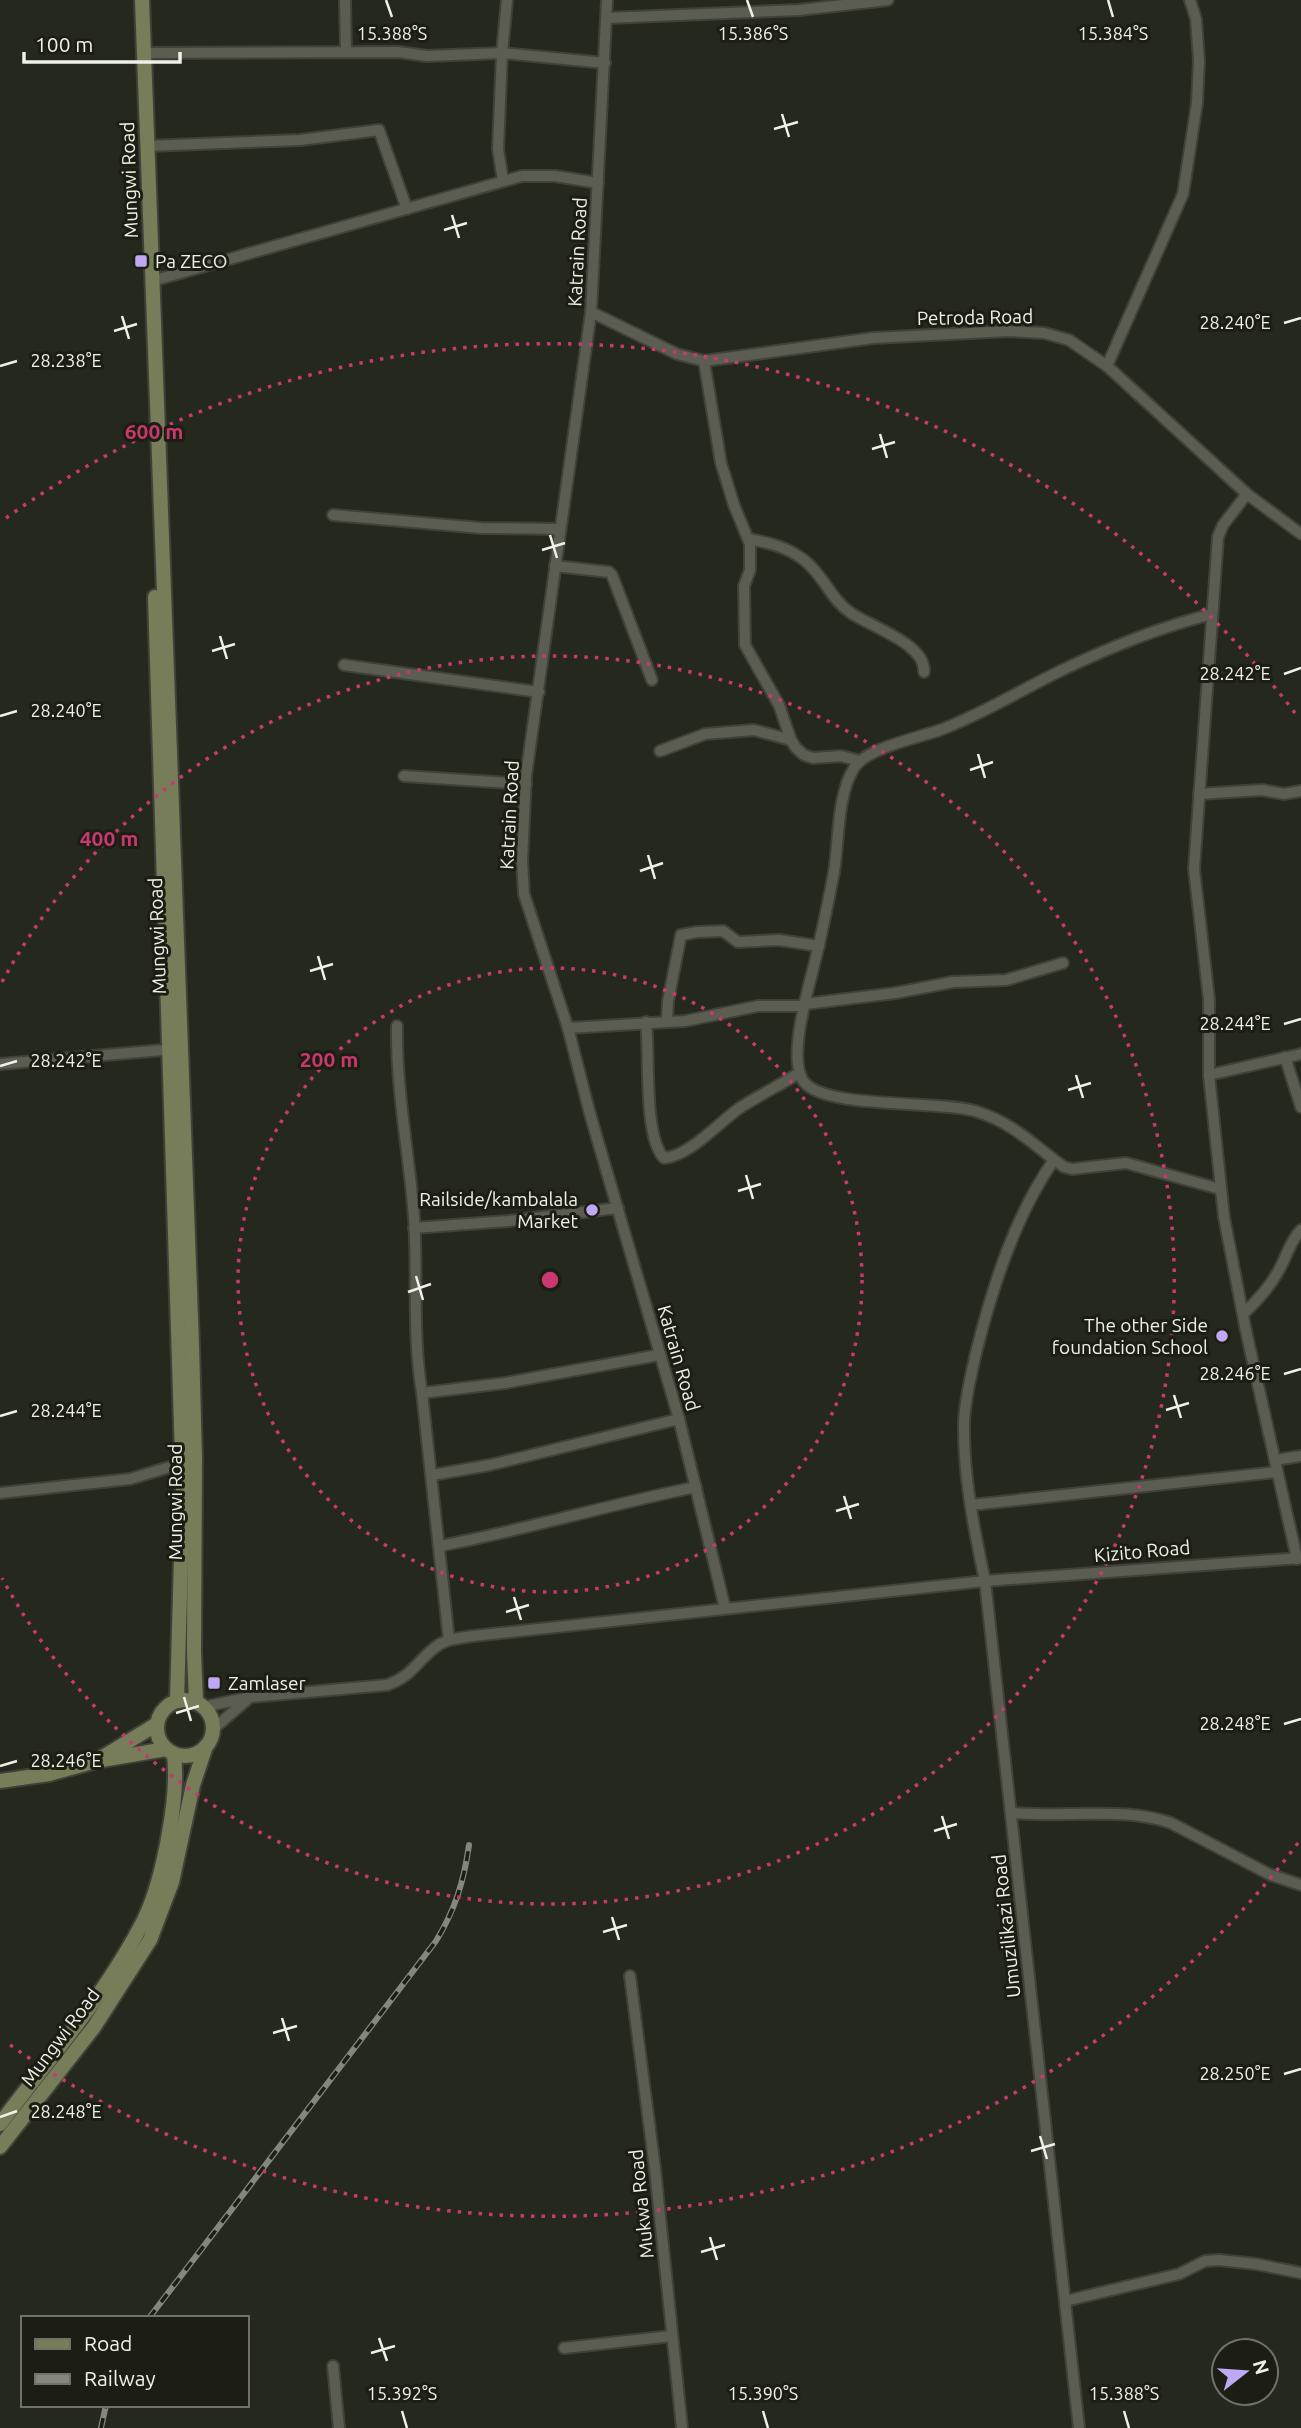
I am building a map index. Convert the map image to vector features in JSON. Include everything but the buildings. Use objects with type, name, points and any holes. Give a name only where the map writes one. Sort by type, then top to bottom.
[{"type":"main road","name":"Mungwi Road","points":[[134,0],[154,502],[155,634],[195,1459],[194,1651],[200,1705]]},
{"type":"main road","name":"Mungwi Road","points":[[142,0],[175,1049],[183,1463],[177,1701]]},
{"type":"main road","points":[[0,1781],[49,1774],[96,1761],[170,1751],[194,1754],[206,1746],[212,1730],[212,1721],[200,1705],[177,1701],[163,1709],[157,1724],[159,1738],[170,1751]]},
{"type":"main road","points":[[96,1761],[157,1724]]},
{"type":"main road","name":"Mungwi Road","points":[[0,2147],[101,2018],[150,1940],[172,1882],[193,1785],[206,1746]]},
{"type":"main road","name":"Mungwi Road","points":[[0,2124],[103,1990],[145,1919],[162,1867],[172,1819],[176,1782],[170,1751]]},
{"type":"street","points":[[345,0],[346,52]]},
{"type":"street","points":[[503,181],[498,149],[507,0]]},
{"type":"street","name":"Katrain Road","points":[[607,0],[591,312],[526,784],[522,861],[524,894],[568,1028],[590,1114],[679,1419],[725,1608]]},
{"type":"street","points":[[607,18],[799,10],[888,0]]},
{"type":"street","points":[[1107,366],[1183,194],[1197,103],[1199,61],[1196,19],[1190,0]]},
{"type":"street","points":[[144,53],[398,52],[427,56],[502,53],[605,63]]},
{"type":"street","points":[[147,146],[300,140],[379,130],[407,209]]},
{"type":"street","points":[[152,282],[523,176],[536,175],[598,183]]},
{"type":"street","name":"Petroda Road","points":[[591,312],[677,354],[704,361],[873,338],[1009,331],[1044,333],[1069,340],[1107,366],[1247,494],[1301,534]]},
{"type":"street","points":[[704,361],[721,463],[734,505],[749,539],[751,561],[744,586],[746,645],[779,705],[796,748],[808,757],[841,756],[860,761]]},
{"type":"street","points":[[1247,494],[1223,525],[1218,537],[1194,869],[1209,999],[1209,1075],[1220,1189],[1242,1314],[1299,1559]]},
{"type":"street","points":[[334,515],[481,528],[559,529]]},
{"type":"street","points":[[749,539],[780,546],[806,561],[845,608],[915,650],[923,661],[924,672]]},
{"type":"street","points":[[555,566],[609,572],[612,575],[652,680]]},
{"type":"street","points":[[1212,614],[1126,641],[1064,669],[985,710],[860,761],[846,784],[834,871],[805,1005],[797,1065],[809,1087],[829,1095],[866,1102],[958,1107],[977,1112],[1019,1131],[1064,1167],[1072,1169],[1126,1163],[1220,1189]]},
{"type":"street","points":[[344,665],[539,692]]},
{"type":"street","points":[[660,751],[688,738],[705,734],[754,730],[791,740]]},
{"type":"street","points":[[404,776],[526,784]]},
{"type":"street","points":[[1199,794],[1262,790],[1291,794],[1301,791]]},
{"type":"street","points":[[667,1021],[668,1001],[681,935],[723,932],[738,942],[779,940],[819,946]]},
{"type":"street","points":[[568,1028],[697,1019],[758,1006],[805,1005],[953,982],[1006,980],[1063,963]]},
{"type":"street","points":[[646,1022],[649,1043],[649,1100],[653,1129],[659,1151],[664,1158],[675,1155],[741,1108],[799,1073]]},
{"type":"street","points":[[200,1705],[387,1685],[401,1680],[432,1650],[449,1640],[415,1335],[414,1228],[396,1055],[397,1026]]},
{"type":"street","points":[[0,1064],[175,1049]]},
{"type":"street","points":[[1209,1075],[1301,1054]]},
{"type":"street","points":[[1285,1057],[1301,1107]]},
{"type":"street","name":"Umuzilikazi Road","points":[[1054,1160],[1024,1209],[996,1284],[969,1386],[964,1421],[966,1472],[985,1581],[1079,2428]]},
{"type":"street","points":[[414,1228],[508,1222],[618,1208]]},
{"type":"street","points":[[1242,1314],[1259,1299],[1274,1279],[1290,1245],[1301,1230]]},
{"type":"street","points":[[422,1393],[505,1383],[659,1354]]},
{"type":"street","points":[[432,1475],[490,1465],[679,1419]]},
{"type":"street","points":[[971,1505],[1276,1466],[1301,1456]]},
{"type":"street","points":[[0,1493],[130,1479],[183,1463]]},
{"type":"street","points":[[439,1546],[504,1534],[640,1498],[696,1487]]},
{"type":"street","name":"Kizito Road","points":[[449,1640],[985,1581],[1299,1559]]},
{"type":"street","points":[[212,1730],[251,1698]]},
{"type":"street","points":[[1011,1813],[1112,1812],[1154,1818],[1171,1823],[1271,1875],[1301,1885]]},
{"type":"street","name":"Mukwa Road","points":[[629,1976],[655,2169],[682,2428]]},
{"type":"street","points":[[1065,2301],[1179,2274],[1205,2261],[1256,2264],[1301,2273]]},
{"type":"street","points":[[564,2348],[673,2336]]},
{"type":"street","points":[[333,2366],[339,2428]]},
{"type":"railway","points":[[151,2316],[436,1941],[458,1895],[469,1845]]},
{"type":"railway","points":[[101,2428],[106,2407]]},
{"type":"place","name":"Pa ZECO","points":[[141,261]]},
{"type":"place","name":"Railside/kambalala Market","points":[[592,1210]]},
{"type":"place","name":"The other Side foundation School","points":[[1222,1336]]},
{"type":"place","name":"Zamlaser","points":[[214,1683]]}]
